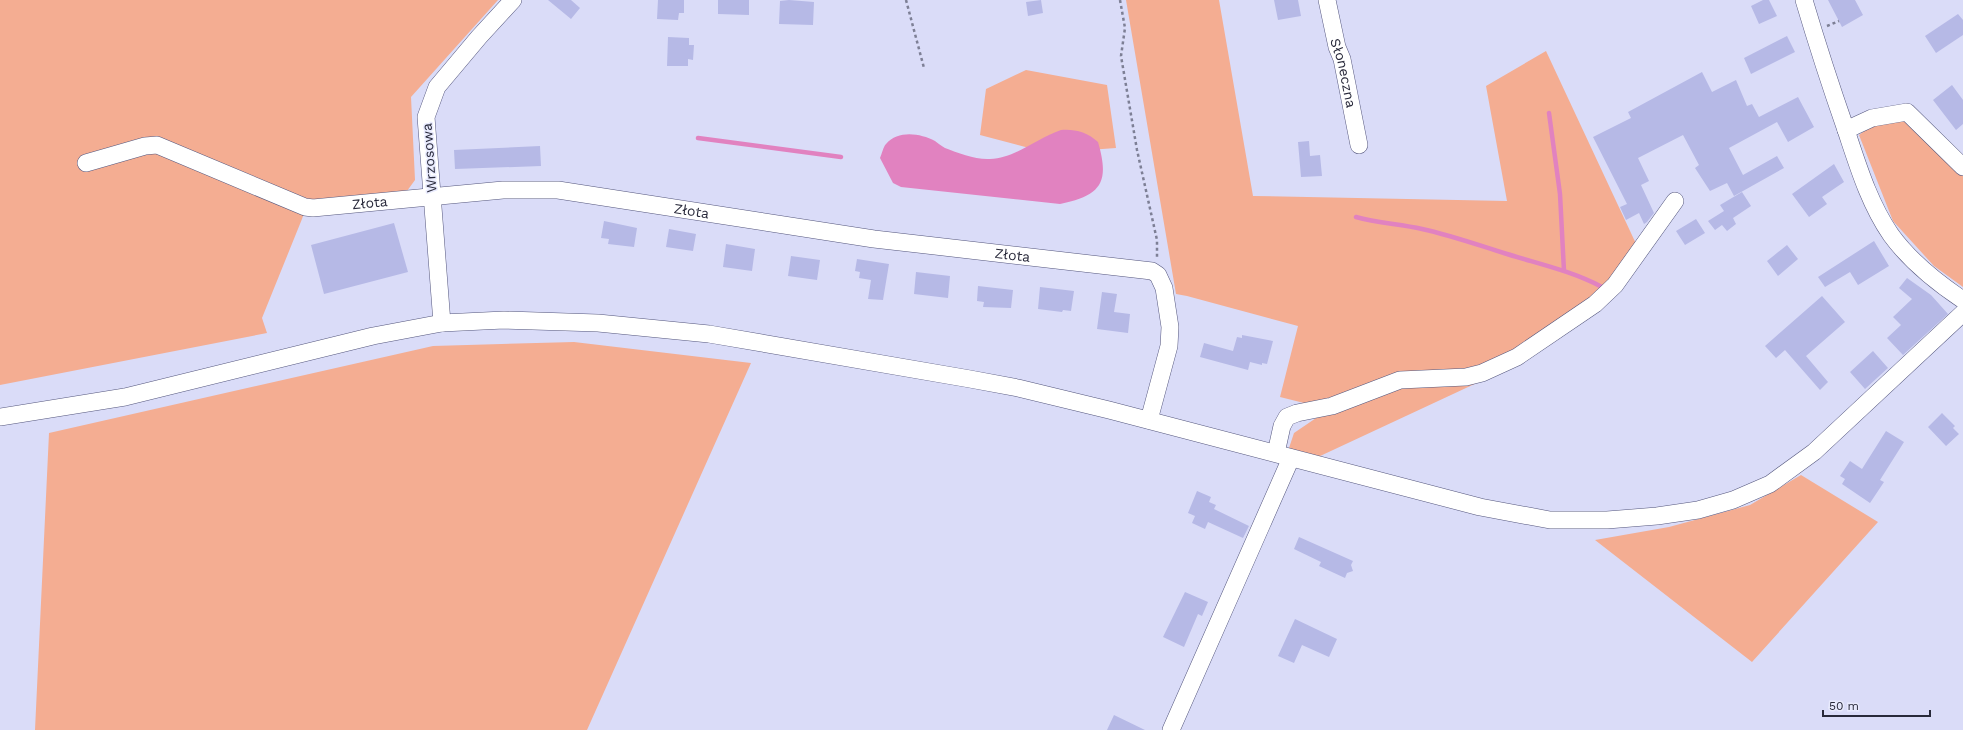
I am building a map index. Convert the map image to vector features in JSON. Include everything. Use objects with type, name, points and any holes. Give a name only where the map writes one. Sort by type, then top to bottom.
[{"type":"street","name":"Wrzosowa","points":[[442,323],[431,198],[426,117],[437,87],[479,37],[513,0]]},
{"type":"street","name":"Słoneczna","points":[[1327,0],[1337,47],[1342,58],[1359,145]]},
{"type":"street","points":[[1804,0],[1862,179],[1874,207],[1892,236],[1902,248],[1929,274],[1963,300]]},
{"type":"street","points":[[1846,130],[1872,118],[1907,112],[1963,167]]},
{"type":"street","name":"Złota","points":[[86,163],[145,146],[157,145],[304,207],[313,208],[431,198],[503,190],[558,190],[874,239],[1144,269],[1152,271],[1158,275]]},
{"type":"street","points":[[1171,730],[1284,456],[1282,426],[1287,417],[1297,413],[1332,406],[1400,380],[1466,377],[1482,373],[1517,357],[1595,304],[1616,285],[1675,201]]},
{"type":"street","points":[[1149,420],[1169,346],[1170,327],[1164,288],[1158,275]]},
{"type":"street","points":[[0,417],[78,406],[139,394],[373,336],[442,323],[504,320],[598,323],[709,334],[820,352],[1018,388],[1149,420],[1480,508],[1543,519],[1571,521],[1607,520],[1664,515],[1698,510],[1751,494],[1770,484],[1814,452],[1963,313]]},
{"type":"path","points":[[906,0],[924,68]]},
{"type":"path","points":[[1120,0],[1125,28],[1121,56],[1137,150],[1157,240],[1158,275]]},
{"type":"path","points":[[1821,29],[1839,21]]},
{"type":"shaded area","points":[[0,0],[498,0],[411,97],[415,180],[407,191],[308,201],[262,318],[267,333],[0,385]]},
{"type":"shaded area","points":[[1126,0],[1219,0],[1253,196],[1507,201],[1486,86],[1546,51],[1638,248],[1607,291],[1493,364],[1312,405],[1280,397],[1298,326],[1176,294]]},
{"type":"shaded area","points":[[1026,70],[1107,85],[1116,148],[1048,153],[980,135],[986,89]]},
{"type":"shaded area","points":[[1884,116],[1909,121],[1963,175],[1963,287],[1934,266],[1893,221],[1859,135]]},
{"type":"shaded area","points":[[1061,130],[1081,132],[1098,142],[1103,168],[1099,185],[1093,191],[1085,196],[1060,204],[901,187],[893,183],[880,158],[886,144],[897,136],[909,134],[929,138],[945,148],[961,154],[990,159],[1009,155]]},
{"type":"shaded area","points":[[574,342],[751,363],[587,730],[35,730],[49,433],[433,346]]},
{"type":"shaded area","points":[[1481,381],[1318,457],[1289,448],[1294,433],[1322,414],[1401,384]]},
{"type":"shaded area","points":[[1801,475],[1878,522],[1752,662],[1595,540],[1669,527],[1750,505]]},
{"type":"building","points":[[548,0],[571,0],[580,8],[571,19]]},
{"type":"building","points":[[658,0],[684,0],[684,13],[679,13],[678,20],[657,19]]},
{"type":"building","points":[[718,0],[749,0],[749,15],[718,14]]},
{"type":"building","points":[[789,0],[814,2],[813,25],[779,24],[780,1]]},
{"type":"building","points":[[1041,0],[1043,13],[1028,16],[1026,2]]},
{"type":"building","points":[[1274,0],[1298,0],[1301,16],[1278,20]]},
{"type":"building","points":[[1763,0],[1769,0],[1777,16],[1759,24],[1751,6]]},
{"type":"building","points":[[1828,0],[1855,0],[1863,15],[1842,27]]},
{"type":"building","points":[[1958,14],[1963,20],[1963,35],[1936,53],[1925,36]]},
{"type":"building","points":[[1787,36],[1795,52],[1751,74],[1744,58]]},
{"type":"building","points":[[668,37],[689,38],[689,45],[694,45],[693,60],[688,59],[688,66],[667,66]]},
{"type":"building","points":[[1702,72],[1712,92],[1736,80],[1747,106],[1752,104],[1759,117],[1798,97],[1814,127],[1788,142],[1777,122],[1729,148],[1743,175],[1777,156],[1784,168],[1734,196],[1727,183],[1710,191],[1695,168],[1699,165],[1683,135],[1638,158],[1649,181],[1641,185],[1654,213],[1644,224],[1639,213],[1626,220],[1620,207],[1627,204],[1593,137],[1631,118],[1628,112]]},
{"type":"building","points":[[1952,85],[1963,100],[1963,124],[1956,130],[1933,100]]},
{"type":"building","points":[[1309,141],[1310,156],[1320,155],[1322,176],[1301,177],[1298,142]]},
{"type":"building","points":[[540,146],[541,166],[455,169],[454,150]]},
{"type":"building","points":[[1834,164],[1844,182],[1822,197],[1827,204],[1809,217],[1792,194]]},
{"type":"building","points":[[1742,192],[1751,206],[1733,218],[1736,224],[1727,231],[1722,225],[1715,230],[1708,221],[1724,211],[1720,205]]},
{"type":"building","points":[[1696,219],[1705,233],[1685,245],[1676,231]]},
{"type":"building","points":[[604,221],[637,228],[634,247],[608,244],[609,239],[601,238]]},
{"type":"building","points":[[394,223],[408,272],[324,294],[311,245]]},
{"type":"building","points":[[669,229],[696,234],[693,251],[666,247]]},
{"type":"building","points":[[1874,241],[1889,266],[1858,285],[1850,272],[1825,287],[1818,277]]},
{"type":"building","points":[[726,244],[755,249],[752,271],[723,267]]},
{"type":"building","points":[[1787,245],[1798,259],[1778,276],[1767,261]]},
{"type":"building","points":[[791,256],[820,260],[817,280],[788,276]]},
{"type":"building","points":[[857,259],[889,264],[883,300],[868,299],[871,280],[859,278],[860,272],[855,271]]},
{"type":"building","points":[[916,272],[950,276],[948,298],[914,294]]},
{"type":"building","points":[[1907,278],[1931,295],[1948,314],[1903,355],[1887,338],[1901,325],[1893,317],[1912,299],[1899,288]]},
{"type":"building","points":[[978,286],[1013,290],[1011,308],[983,307],[984,302],[977,301]]},
{"type":"building","points":[[1040,287],[1074,291],[1071,311],[1063,310],[1062,312],[1038,309]]},
{"type":"building","points":[[1102,292],[1117,294],[1114,312],[1130,314],[1128,333],[1097,329]]},
{"type":"building","points":[[1822,296],[1845,322],[1806,356],[1828,382],[1820,390],[1785,350],[1776,358],[1765,346]]},
{"type":"building","points":[[1242,335],[1273,341],[1267,364],[1262,363],[1262,365],[1250,362],[1248,370],[1200,357],[1204,343],[1233,351],[1237,337],[1242,338]]},
{"type":"building","points":[[1873,351],[1888,368],[1865,389],[1850,372]]},
{"type":"building","points":[[1942,413],[1955,426],[1953,428],[1959,434],[1946,446],[1928,427]]},
{"type":"building","points":[[1886,431],[1904,442],[1880,480],[1884,482],[1870,503],[1842,484],[1845,479],[1840,476],[1850,461],[1862,469]]},
{"type":"building","points":[[1197,491],[1211,497],[1209,502],[1216,505],[1214,509],[1249,526],[1243,538],[1208,522],[1205,529],[1192,523],[1195,516],[1188,513]]},
{"type":"building","points":[[1299,537],[1353,561],[1351,565],[1353,571],[1347,573],[1345,578],[1319,566],[1321,562],[1294,549]]},
{"type":"building","points":[[1185,592],[1208,602],[1202,616],[1198,614],[1184,647],[1163,637]]},
{"type":"building","points":[[1295,619],[1337,639],[1329,657],[1302,645],[1294,663],[1278,656]]},
{"type":"building","points":[[1114,715],[1145,730],[1107,730]]},
{"type":"waterway","points":[[1549,113],[1560,194],[1564,271]]},
{"type":"waterway","points":[[698,138],[841,157]]},
{"type":"waterway","points":[[1356,217],[1443,234],[1567,272],[1602,287]]}]
